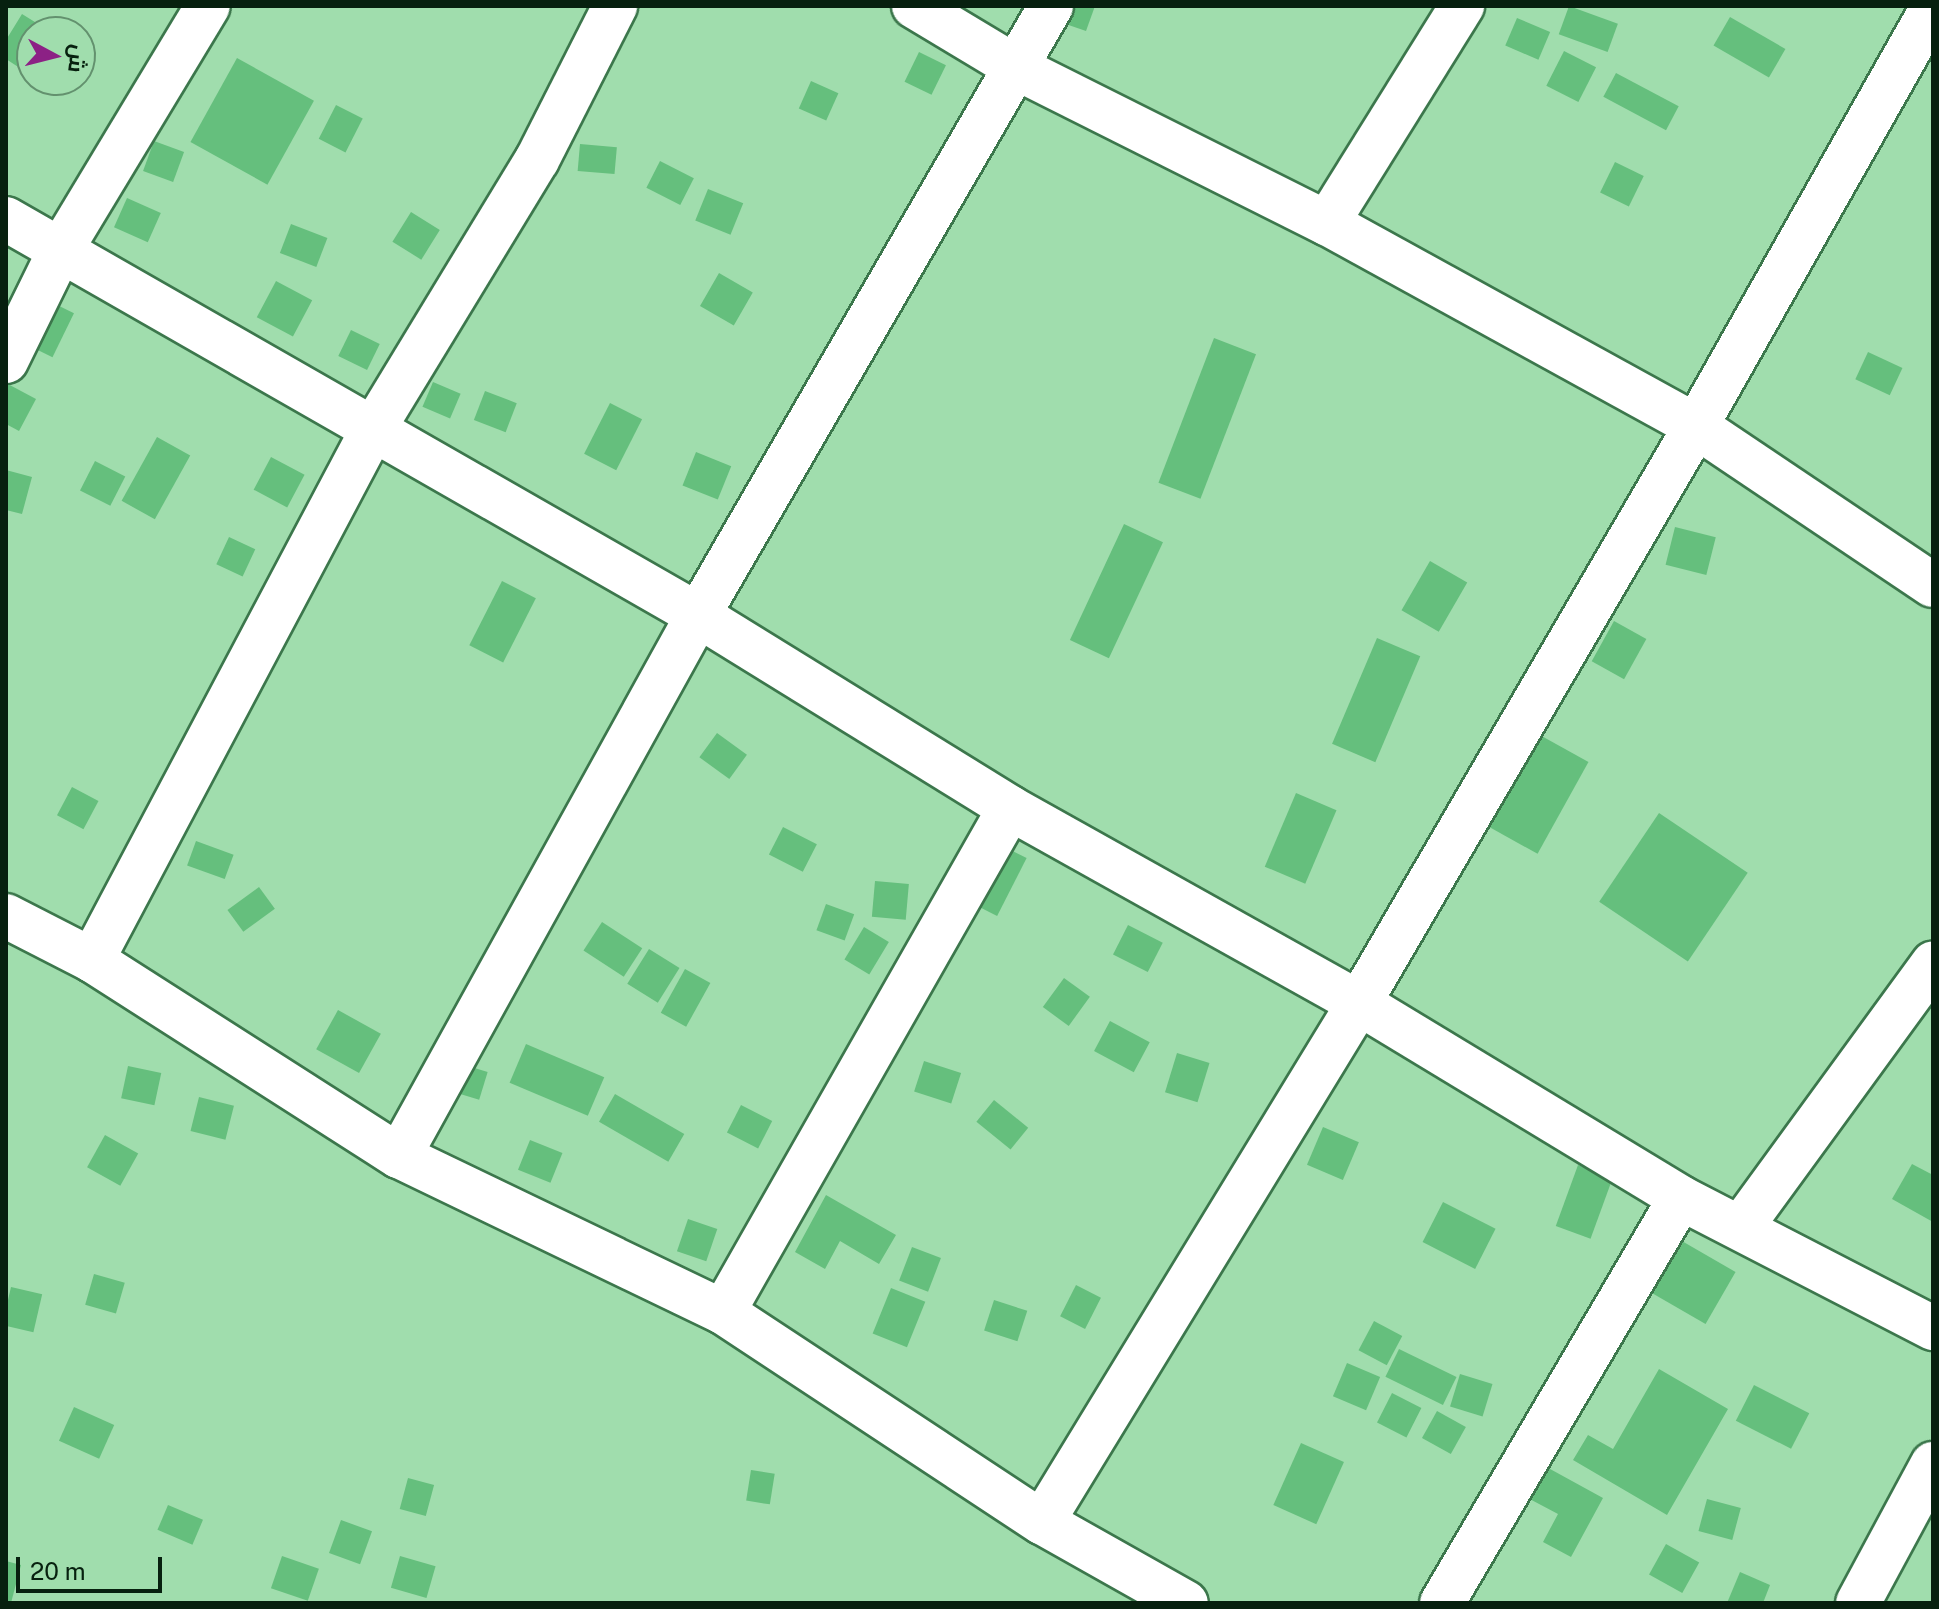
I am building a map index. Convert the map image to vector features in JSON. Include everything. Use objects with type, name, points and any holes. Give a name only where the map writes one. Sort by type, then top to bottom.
[{"type":"street","points":[[6,361],[60,251],[208,6]]},
{"type":"street","points":[[92,960],[372,431],[537,160],[615,6]]},
{"type":"street","points":[[914,6],[1017,68],[1327,223],[1696,426],[1933,585]]},
{"type":"street","points":[[399,1156],[698,615],[1051,6]]},
{"type":"street","points":[[1327,223],[1462,6]]},
{"type":"street","points":[[1042,1522],[1359,1003],[1696,426],[1933,7]]},
{"type":"street","points":[[6,219],[698,615],[1010,808],[1359,1003],[1681,1198],[1933,1328]]},
{"type":"street","points":[[723,1312],[1010,808]]},
{"type":"street","points":[[6,916],[92,960],[399,1156],[723,1312],[1042,1522],[1186,1603]]},
{"type":"street","points":[[1741,1227],[1933,964]]},
{"type":"street","points":[[1442,1603],[1681,1198]]},
{"type":"street","points":[[1858,1603],[1933,1464]]},
{"type":"building","points":[[1060,6],[1095,6],[1086,31],[1054,20]]},
{"type":"building","points":[[1569,6],[1618,24],[1608,52],[1559,34]]},
{"type":"building","points":[[1730,17],[1785,49],[1769,78],[1714,46]]},
{"type":"building","points":[[1517,18],[1550,32],[1538,60],[1505,46]]},
{"type":"building","points":[[16,24],[16,66],[6,59],[6,40]]},
{"type":"building","points":[[1564,51],[1596,67],[1578,102],[1546,86]]},
{"type":"building","points":[[919,52],[946,65],[931,95],[905,82]]},
{"type":"building","points":[[237,58],[314,101],[267,185],[190,142]]},
{"type":"building","points":[[1616,73],[1679,106],[1666,130],[1603,97]]},
{"type":"building","points":[[811,81],[838,93],[826,121],[799,108]]},
{"type":"building","points":[[336,105],[363,119],[345,152],[319,139]]},
{"type":"building","points":[[154,141],[184,152],[173,182],[143,171]]},
{"type":"building","points":[[580,144],[617,147],[615,174],[578,171]]},
{"type":"building","points":[[660,161],[694,178],[680,205],[646,188]]},
{"type":"building","points":[[1615,162],[1644,176],[1629,207],[1600,193]]},
{"type":"building","points":[[708,189],[743,203],[730,235],[695,221]]},
{"type":"building","points":[[127,198],[161,213],[148,242],[114,227]]},
{"type":"building","points":[[411,212],[440,230],[421,260],[392,242]]},
{"type":"building","points":[[291,224],[327,238],[316,267],[280,253]]},
{"type":"building","points":[[719,273],[753,292],[734,325],[700,306]]},
{"type":"building","points":[[276,281],[312,300],[293,336],[257,317]]},
{"type":"building","points":[[47,300],[74,313],[52,357],[26,344]]},
{"type":"building","points":[[351,330],[380,344],[367,370],[338,356]]},
{"type":"building","points":[[1214,338],[1256,354],[1200,499],[1158,483]]},
{"type":"building","points":[[1868,352],[1902,368],[1890,395],[1855,379]]},
{"type":"building","points":[[433,382],[461,394],[450,419],[422,407]]},
{"type":"building","points":[[6,383],[36,399],[19,431],[6,424]]},
{"type":"building","points":[[485,391],[517,403],[506,432],[474,420]]},
{"type":"building","points":[[610,403],[642,419],[616,470],[584,454]]},
{"type":"building","points":[[157,437],[190,455],[155,519],[122,501]]},
{"type":"building","points":[[696,452],[731,466],[718,500],[683,485]]},
{"type":"building","points":[[271,457],[305,475],[287,508],[254,490]]},
{"type":"building","points":[[95,461],[125,476],[110,506],[80,490]]},
{"type":"building","points":[[6,470],[32,477],[22,514],[6,510]]},
{"type":"building","points":[[1124,524],[1163,542],[1109,658],[1070,640]]},
{"type":"building","points":[[1675,527],[1716,537],[1706,575],[1666,565]]},
{"type":"building","points":[[229,537],[255,549],[243,576],[216,564]]},
{"type":"building","points":[[1430,561],[1467,582],[1439,632],[1402,610]]},
{"type":"building","points":[[502,581],[536,598],[503,662],[469,645]]},
{"type":"building","points":[[1614,621],[1646,639],[1624,679],[1592,661]]},
{"type":"building","points":[[1377,638],[1420,656],[1375,762],[1332,744]]},
{"type":"building","points":[[1529,729],[1588,762],[1538,854],[1478,821]]},
{"type":"building","points":[[717,733],[747,755],[729,779],[699,757]]},
{"type":"building","points":[[72,787],[98,801],[83,829],[57,815]]},
{"type":"building","points":[[1296,793],[1337,810],[1305,884],[1265,867]]},
{"type":"building","points":[[1659,813],[1748,873],[1688,962],[1599,902]]},
{"type":"building","points":[[783,827],[817,844],[803,872],[769,855]]},
{"type":"building","points":[[196,841],[234,855],[225,879],[187,865]]},
{"type":"building","points":[[999,844],[1027,858],[997,916],[969,902]]},
{"type":"building","points":[[875,881],[909,884],[906,920],[872,917]]},
{"type":"building","points":[[259,887],[275,909],[243,932],[227,910]]},
{"type":"building","points":[[826,904],[854,914],[845,941],[816,930]]},
{"type":"building","points":[[602,922],[642,948],[624,977],[583,951]]},
{"type":"building","points":[[1128,925],[1163,943],[1148,972],[1113,954]]},
{"type":"building","points":[[864,927],[889,942],[869,975],[844,960]]},
{"type":"building","points":[[649,949],[680,968],[658,1003],[627,984]]},
{"type":"building","points":[[685,969],[710,983],[686,1027],[661,1013]]},
{"type":"building","points":[[1064,978],[1090,997],[1069,1026],[1043,1007]]},
{"type":"building","points":[[338,1010],[381,1034],[359,1073],[316,1049]]},
{"type":"building","points":[[1110,1021],[1150,1042],[1134,1072],[1094,1051]]},
{"type":"building","points":[[526,1044],[604,1077],[588,1116],[510,1083]]},
{"type":"building","points":[[1177,1053],[1210,1063],[1198,1102],[1165,1092]]},
{"type":"building","points":[[924,1061],[961,1073],[951,1103],[914,1091]]},
{"type":"building","points":[[458,1063],[488,1072],[479,1100],[450,1091]]},
{"type":"building","points":[[128,1066],[161,1073],[154,1105],[121,1098]]},
{"type":"building","points":[[615,1094],[684,1134],[668,1162],[599,1122]]},
{"type":"building","points":[[199,1097],[234,1106],[225,1140],[191,1131]]},
{"type":"building","points":[[994,1100],[1028,1128],[1011,1149],[976,1122]]},
{"type":"building","points":[[741,1105],[772,1121],[758,1149],[727,1133]]},
{"type":"building","points":[[1323,1127],[1359,1142],[1343,1180],[1307,1165]]},
{"type":"building","points":[[105,1135],[138,1153],[120,1186],[87,1167]]},
{"type":"building","points":[[530,1140],[562,1153],[550,1183],[518,1170]]},
{"type":"building","points":[[1912,1164],[1933,1175],[1933,1222],[1892,1199]]},
{"type":"building","points":[[1578,1165],[1613,1178],[1591,1239],[1556,1226]]},
{"type":"building","points":[[826,1195],[896,1235],[879,1264],[840,1241],[825,1269],[795,1252]]},
{"type":"building","points":[[1443,1202],[1496,1229],[1475,1269],[1423,1242]]},
{"type":"building","points":[[688,1219],[717,1229],[706,1261],[677,1251]]},
{"type":"building","points":[[1668,1233],[1736,1272],[1706,1324],[1638,1285]]},
{"type":"building","points":[[912,1247],[941,1258],[928,1292],[899,1281]]},
{"type":"building","points":[[94,1274],[125,1283],[116,1314],[85,1305]]},
{"type":"building","points":[[1076,1285],[1101,1298],[1085,1329],[1060,1316]]},
{"type":"building","points":[[11,1287],[42,1294],[33,1332],[6,1326]]},
{"type":"building","points":[[891,1288],[925,1302],[907,1347],[873,1333]]},
{"type":"building","points":[[994,1300],[1027,1311],[1017,1341],[984,1330]]},
{"type":"building","points":[[1374,1321],[1402,1336],[1387,1365],[1359,1350]]},
{"type":"building","points":[[1399,1349],[1457,1377],[1443,1405],[1385,1377]]},
{"type":"building","points":[[1347,1363],[1380,1377],[1366,1410],[1333,1396]]},
{"type":"building","points":[[1659,1369],[1728,1409],[1667,1515],[1573,1460],[1588,1435],[1613,1449]]},
{"type":"building","points":[[1460,1374],[1493,1384],[1483,1416],[1450,1407]]},
{"type":"building","points":[[1754,1385],[1809,1413],[1791,1449],[1736,1421]]},
{"type":"building","points":[[1392,1393],[1421,1408],[1406,1437],[1377,1422]]},
{"type":"building","points":[[74,1407],[114,1425],[99,1459],[59,1441]]},
{"type":"building","points":[[1437,1411],[1466,1427],[1451,1454],[1422,1438]]},
{"type":"building","points":[[1301,1443],[1344,1462],[1316,1524],[1273,1505]]},
{"type":"building","points":[[1541,1464],[1603,1498],[1571,1557],[1543,1542],[1558,1514],[1524,1496]]},
{"type":"building","points":[[751,1470],[775,1474],[770,1504],[746,1501]]},
{"type":"building","points":[[408,1478],[434,1485],[426,1516],[400,1509]]},
{"type":"building","points":[[1707,1499],[1741,1508],[1732,1540],[1698,1531]]},
{"type":"building","points":[[168,1505],[203,1520],[192,1545],[157,1530]]},
{"type":"building","points":[[341,1520],[372,1531],[360,1564],[329,1553]]},
{"type":"building","points":[[1666,1544],[1699,1562],[1682,1593],[1649,1575]]},
{"type":"building","points":[[282,1556],[319,1569],[308,1601],[271,1588]]},
{"type":"building","points":[[400,1556],[436,1566],[426,1598],[391,1588]]},
{"type":"building","points":[[6,1561],[21,1565],[11,1603],[6,1601]]},
{"type":"building","points":[[1740,1572],[1770,1585],[1763,1603],[1727,1603]]}]
